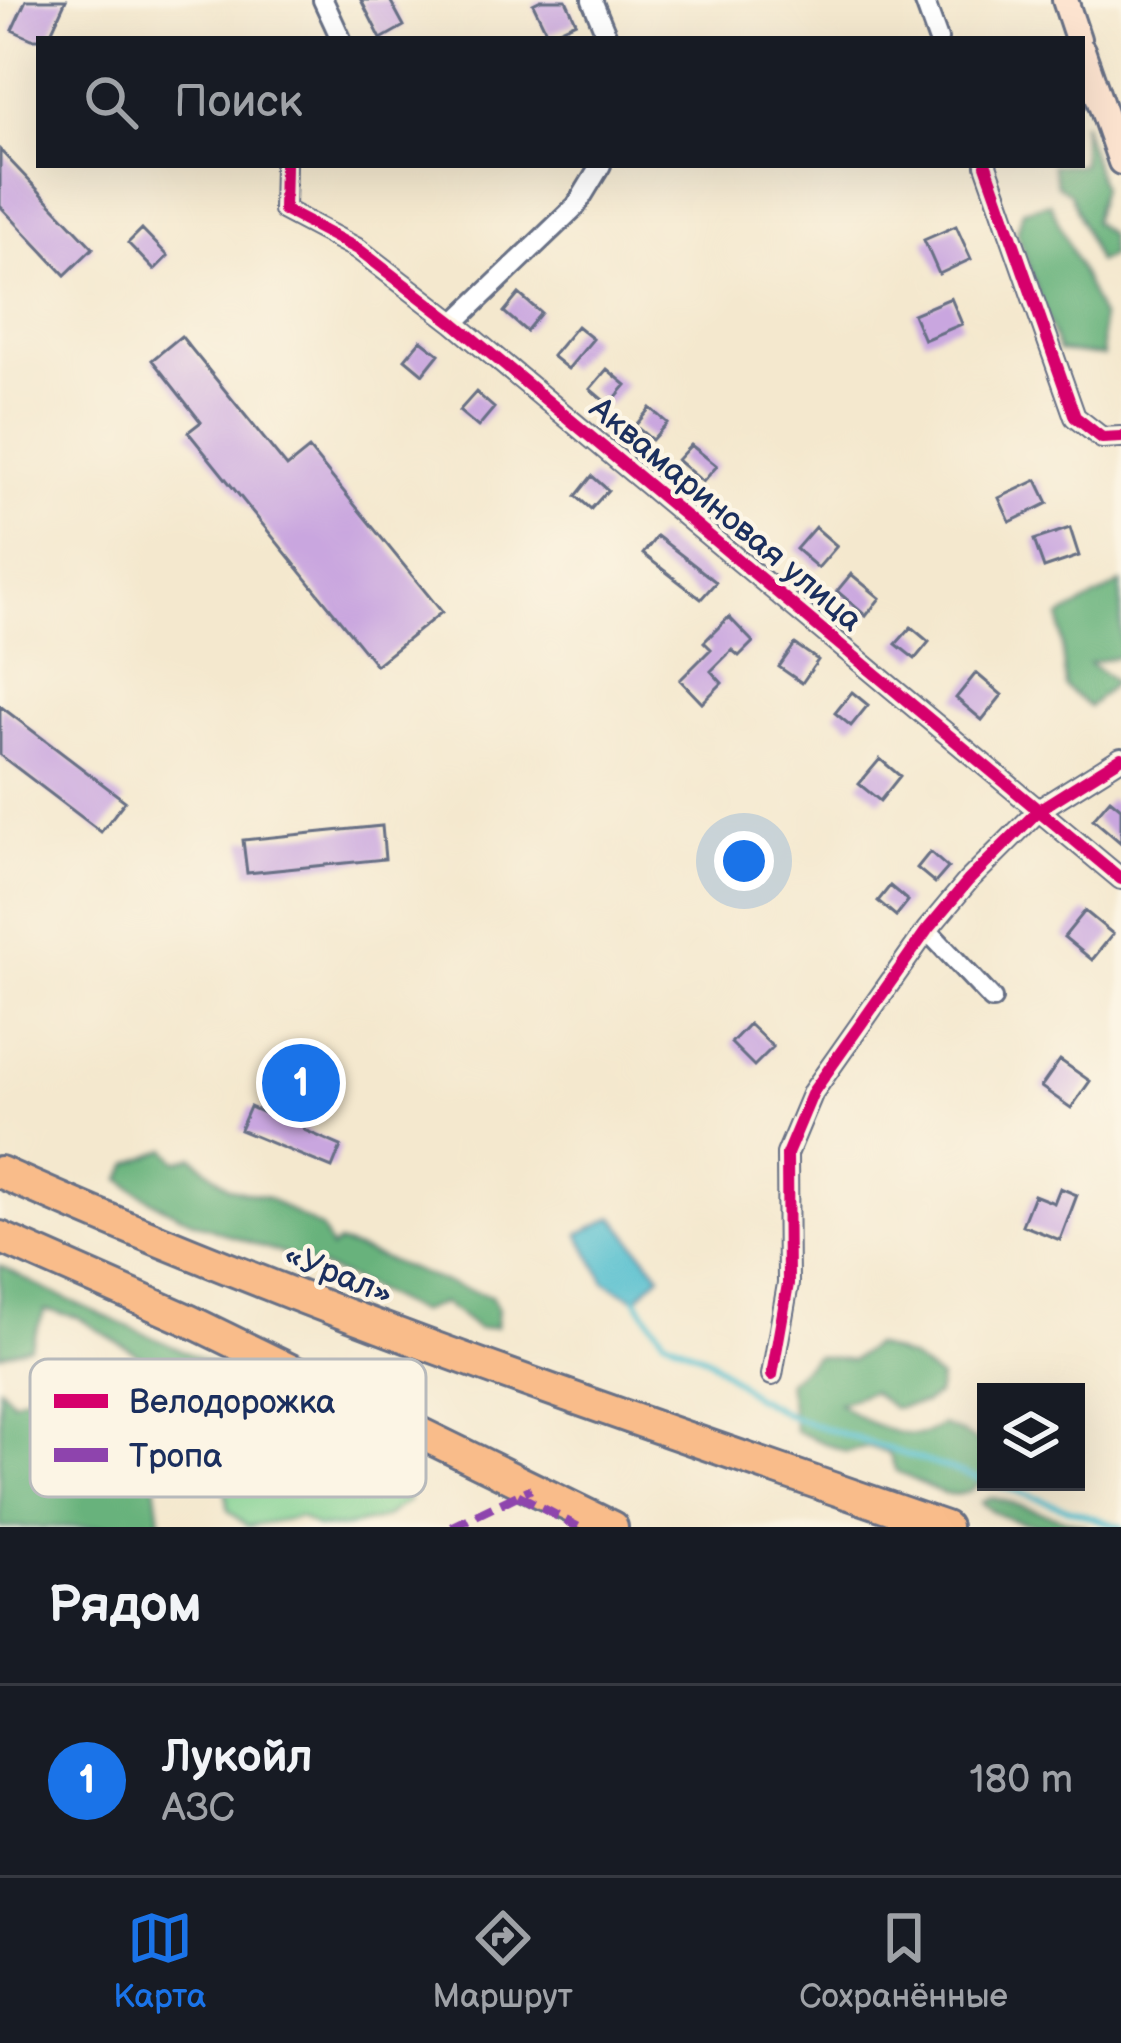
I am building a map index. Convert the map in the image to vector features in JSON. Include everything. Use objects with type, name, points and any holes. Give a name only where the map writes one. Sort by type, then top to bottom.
[{"type":"highway","name":"«Урал»","points":[[0,1172],[356,1319],[745,1458]]},
{"type":"highway","points":[[0,1237],[268,1359]]},
{"type":"highway","points":[[426,1436],[612,1527]]},
{"type":"highway","points":[[745,1458],[806,1492],[891,1527]]},
{"type":"highway","points":[[745,1458],[945,1527]]},
{"type":"main road","points":[[1065,0],[1077,36]]},
{"type":"main road","points":[[1085,59],[1121,162]]},
{"type":"street","points":[[323,0],[340,36]]},
{"type":"street","points":[[592,0],[607,36]]},
{"type":"street","points":[[924,0],[937,36]]},
{"type":"street","name":"Аквамариновая улица","points":[[285,168],[284,211],[358,249],[454,323],[1121,879]]},
{"type":"street","points":[[454,323],[576,206],[599,168]]},
{"type":"street","points":[[987,168],[1075,417],[1102,438],[1121,437]]},
{"type":"street","points":[[772,1375],[788,1284],[788,1154],[813,1092],[927,930],[1040,808],[1121,758]]},
{"type":"street","points":[[927,930],[992,999]]},
{"type":"green space","points":[[1085,132],[1101,187],[1093,222],[1109,235],[1111,256],[1097,262],[1070,193],[1057,185],[1053,168],[1085,168]]},
{"type":"green space","points":[[1050,203],[1101,317],[1103,356],[1059,351],[1017,233],[1023,210]]},
{"type":"green space","points":[[1121,583],[1121,656],[1089,663],[1115,682],[1089,707],[1065,687],[1060,617]]},
{"type":"green space","points":[[167,1149],[177,1161],[193,1157],[229,1188],[266,1197],[322,1229],[331,1249],[338,1243],[491,1296],[498,1309],[496,1327],[478,1329],[443,1303],[418,1312],[334,1272],[168,1210],[121,1179],[130,1164]]},
{"type":"green space","points":[[0,1265],[201,1359],[145,1359],[77,1317],[45,1310],[30,1346],[0,1355]]},
{"type":"green space","points":[[873,1345],[910,1358],[940,1379],[937,1395],[924,1403],[893,1408],[871,1391],[839,1403],[890,1431],[924,1434],[942,1425],[974,1439],[977,1485],[960,1494],[937,1491],[896,1471],[889,1454],[870,1447],[846,1452],[795,1431],[787,1382],[816,1356],[852,1360]]},
{"type":"green space","points":[[0,1387],[13,1401],[30,1394],[30,1497],[157,1497],[161,1527],[0,1527]]},
{"type":"green space","points":[[226,1497],[407,1497],[408,1501],[384,1518],[344,1527],[317,1527],[299,1517],[247,1526],[228,1510]]},
{"type":"green space","points":[[991,1497],[1088,1527],[1016,1521],[981,1502]]},
{"type":"water","points":[[614,1217],[660,1275],[636,1299],[605,1282],[579,1234]]},
{"type":"building","points":[[26,0],[66,0],[49,36],[32,39],[12,30]]},
{"type":"building","points":[[361,0],[390,0],[404,26],[379,36]]},
{"type":"building","points":[[566,0],[576,22],[548,35],[533,4]]},
{"type":"building","points":[[0,150],[93,248],[65,275],[0,206]]},
{"type":"building","points":[[956,226],[971,259],[939,274],[924,240]]},
{"type":"building","points":[[142,229],[168,256],[154,270],[128,243]]},
{"type":"building","points":[[519,294],[541,313],[526,331],[504,312]]},
{"type":"building","points":[[951,298],[962,324],[924,340],[913,314]]},
{"type":"building","points":[[577,326],[593,339],[568,369],[552,356]]},
{"type":"building","points":[[181,336],[287,467],[309,449],[442,612],[376,665],[188,432],[201,422],[152,360]]},
{"type":"building","points":[[421,340],[439,354],[423,374],[405,359]]},
{"type":"building","points":[[607,369],[626,385],[609,405],[590,389]]},
{"type":"building","points":[[476,392],[494,408],[478,427],[459,411]]},
{"type":"building","points":[[650,408],[667,423],[652,440],[635,426]]},
{"type":"building","points":[[691,445],[717,466],[703,482],[677,460]]},
{"type":"building","points":[[592,476],[608,490],[591,509],[576,496]]},
{"type":"building","points":[[1037,480],[1048,503],[1010,522],[999,498]]},
{"type":"building","points":[[815,527],[837,546],[818,568],[796,549]]},
{"type":"building","points":[[1070,528],[1079,556],[1044,568],[1034,540]]},
{"type":"building","points":[[657,536],[716,582],[701,599],[643,554]]},
{"type":"building","points":[[851,574],[880,598],[866,616],[837,591]]},
{"type":"building","points":[[729,617],[753,642],[739,656],[732,650],[711,671],[722,683],[702,703],[680,680],[711,649],[704,642]]},
{"type":"building","points":[[911,627],[929,642],[915,659],[896,644]]},
{"type":"building","points":[[795,644],[818,660],[802,683],[779,667]]},
{"type":"building","points":[[976,673],[1002,695],[982,720],[956,698]]},
{"type":"building","points":[[852,692],[868,705],[851,726],[835,713]]},
{"type":"building","points":[[0,706],[125,801],[101,832],[0,755]]},
{"type":"building","points":[[880,759],[900,776],[880,801],[859,784]]},
{"type":"building","points":[[1110,799],[1121,808],[1121,843],[1093,819]]},
{"type":"building","points":[[382,826],[385,859],[247,873],[243,840]]},
{"type":"building","points":[[930,852],[948,868],[935,883],[917,868]]},
{"type":"building","points":[[890,886],[908,901],[896,916],[878,901]]},
{"type":"building","points":[[1085,911],[1113,934],[1092,960],[1064,937]]},
{"type":"building","points":[[749,1024],[773,1047],[754,1066],[731,1043]]},
{"type":"building","points":[[1060,1060],[1090,1081],[1071,1108],[1041,1087]]},
{"type":"building","points":[[302,1062],[333,1075],[304,1130],[341,1146],[332,1168],[240,1130],[250,1107],[284,1122]]},
{"type":"building","points":[[1060,1188],[1077,1195],[1060,1240],[1022,1225],[1034,1195],[1054,1203]]},
{"type":"waterway","points":[[636,1299],[664,1338],[708,1358],[755,1397],[794,1418],[977,1478]]},
{"type":"waterway","points":[[1015,1491],[1121,1527]]},
{"type":"marked path","points":[[452,1527],[531,1489]]},
{"type":"marked path","points":[[518,1495],[578,1527]]},
{"type":"cycle path","points":[[285,168],[284,210],[358,249],[454,323],[1121,879]]},
{"type":"cycle path","points":[[987,168],[1075,417],[1102,438],[1121,437]]},
{"type":"cycle path","points":[[772,1375],[788,1284],[787,1154],[813,1092],[927,930],[968,881],[1040,809],[1121,758]]},
{"type":"place","name":"Лукойл","points":[[301,1083]]}]
